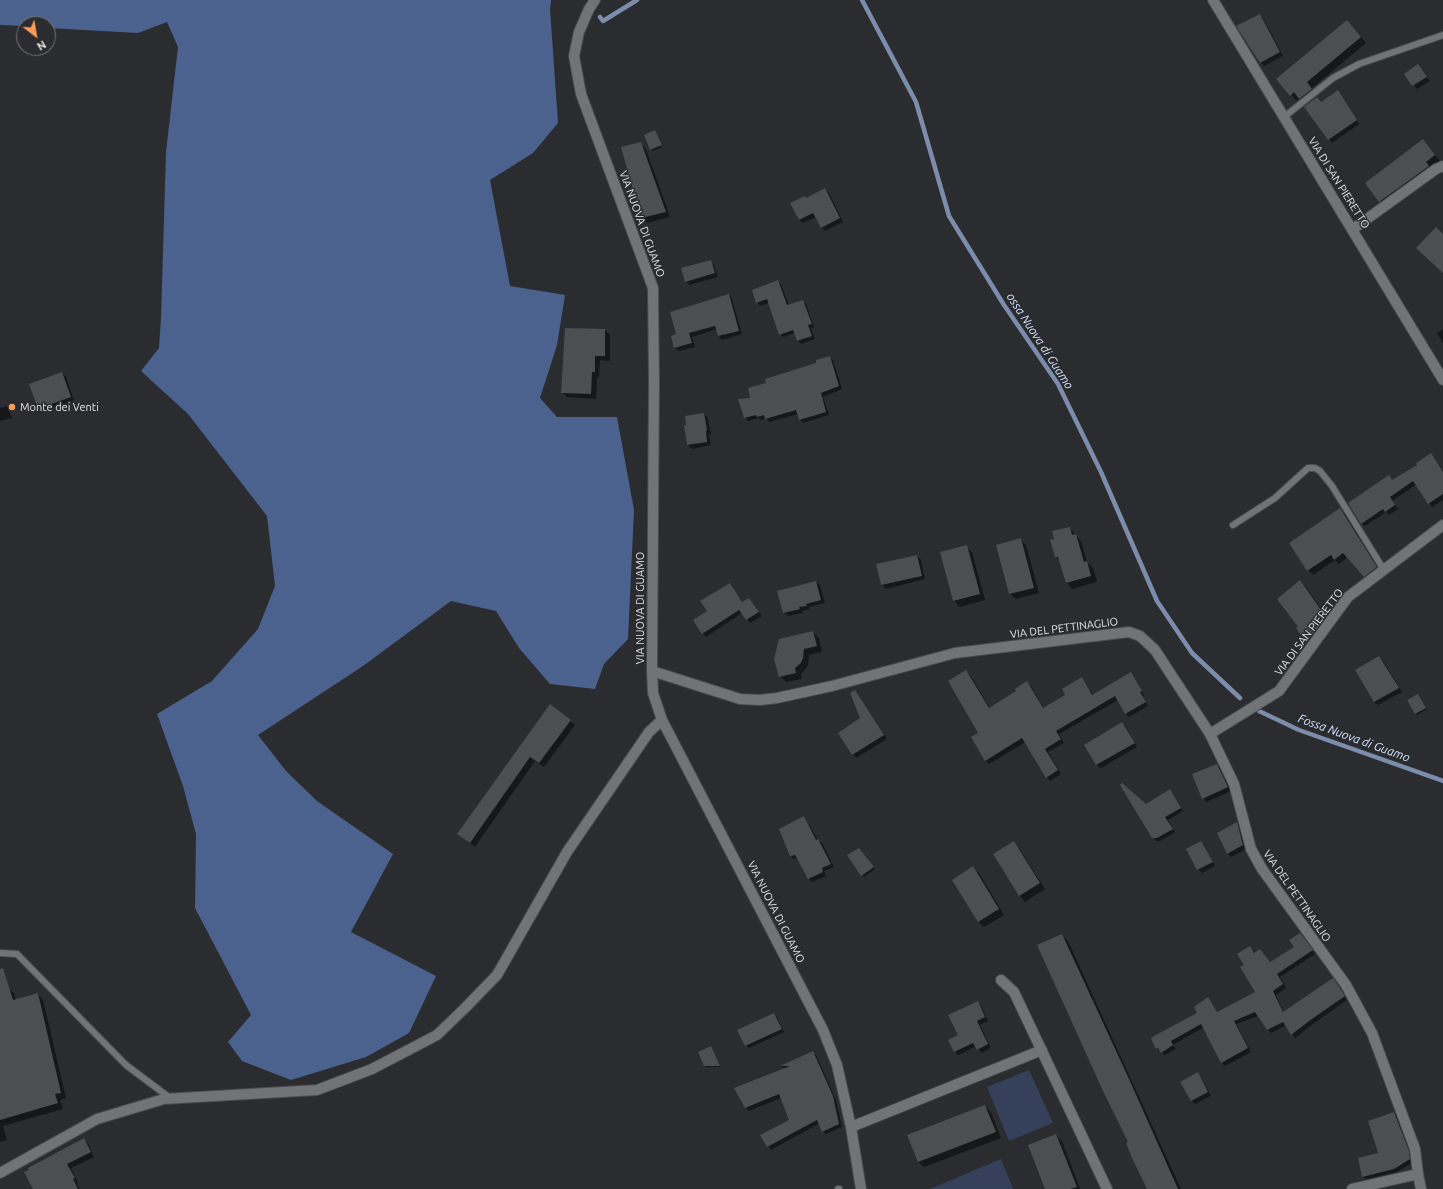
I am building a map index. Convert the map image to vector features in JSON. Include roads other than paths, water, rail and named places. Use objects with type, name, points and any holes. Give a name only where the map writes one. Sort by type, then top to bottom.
[{"type":"street","name":"VIA NUOVA DI GUAMO","points":[[595,0],[587,5],[574,56],[582,94],[653,288],[653,693],[662,720],[823,1030],[837,1065],[851,1127],[860,1189]]},
{"type":"street","name":"VIA DI SAN PIERETTO","points":[[1213,0],[1443,380]]},
{"type":"street","points":[[1353,229],[1436,169],[1443,166]]},
{"type":"street","name":"VIA DI SAN PIERETTO","points":[[1210,734],[1279,691],[1348,597],[1443,525]]},
{"type":"street","name":"VIA DEL PETTINAGLIO","points":[[652,671],[740,699],[760,700],[777,698],[832,686],[955,653],[1129,632],[1140,636],[1155,650],[1210,734],[1234,784],[1251,849],[1255,857],[1271,882],[1346,985],[1372,1033],[1415,1149],[1421,1189]]},
{"type":"street","points":[[0,1173],[97,1119],[164,1099],[317,1090],[372,1069],[437,1035],[497,975],[567,852],[649,732],[662,720]]},
{"type":"street","points":[[1001,980],[1014,992],[1107,1189]]},
{"type":"street","points":[[851,1127],[1042,1050]]},
{"type":"street","points":[[1352,1189],[1418,1174]]},
{"type":"lane","points":[[1284,117],[1333,78],[1358,64],[1443,35]]},
{"type":"lane","points":[[1233,525],[1275,498],[1308,468],[1315,468],[1320,471],[1332,486],[1384,570]]},
{"type":"lane","points":[[0,953],[17,954],[126,1065],[171,1099]]},
{"type":"waterway","points":[[600,17],[603,21],[637,0]]},
{"type":"waterway","name":"ossa Nuova di Guamo","points":[[862,0],[916,102],[949,216],[1004,305],[1058,384],[1101,472],[1157,601],[1192,653],[1240,698]]},
{"type":"waterway","name":"Fossa Nuova di Guamo","points":[[1259,711],[1299,730],[1443,781]]},
{"type":"place","name":"Monte dei Venti","points":[[12,407]]}]
